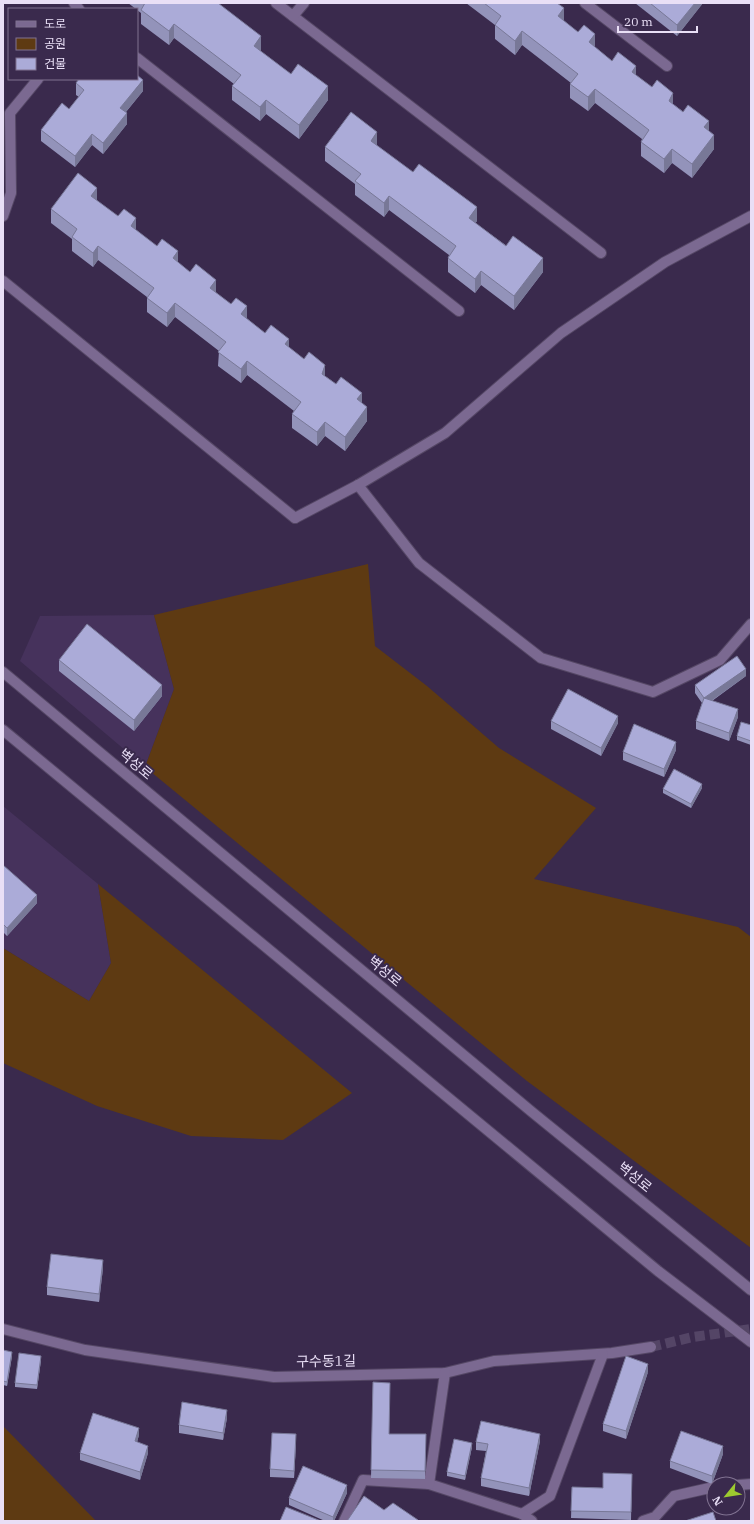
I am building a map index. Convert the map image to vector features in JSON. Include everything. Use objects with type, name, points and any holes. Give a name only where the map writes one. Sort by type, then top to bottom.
[{"type":"street","points":[[276,3],[601,253]]},
{"type":"street","points":[[293,16],[304,3]]},
{"type":"street","points":[[585,3],[667,66]]},
{"type":"street","points":[[138,59],[459,312]]},
{"type":"street","points":[[3,216],[11,193],[10,113],[37,80]]},
{"type":"street","points":[[3,281],[295,518],[358,486],[445,433],[567,328],[665,262],[751,216]]},
{"type":"street","points":[[358,486],[419,563],[541,658],[653,692],[720,660],[751,624]]},
{"type":"street","name":"벽성로","points":[[3,672],[532,1112],[751,1290]]},
{"type":"street","points":[[3,730],[658,1271],[751,1342]]},
{"type":"street","name":"구수동1길","points":[[3,1329],[85,1350],[274,1377],[446,1373],[494,1361],[603,1354],[651,1347]]},
{"type":"street","points":[[522,1514],[550,1496],[603,1354]]},
{"type":"street","points":[[430,1484],[446,1373]]},
{"type":"street","points":[[344,1521],[363,1480],[430,1484],[522,1514],[532,1521]]},
{"type":"street","points":[[643,1521],[655,1517],[674,1496],[706,1488]]},
{"type":"shaded area","points":[[154,615],[174,689],[145,767],[20,661],[40,616]]},
{"type":"shaded area","points":[[3,806],[98,884],[111,963],[89,1001],[3,948]]},
{"type":"green space","points":[[368,564],[375,646],[427,686],[499,748],[596,808],[534,879],[738,927],[751,937],[751,1248],[527,1081],[145,767],[174,689],[154,615]]},
{"type":"green space","points":[[98,884],[352,1093],[283,1140],[191,1136],[97,1106],[3,1063],[3,948],[89,1001],[111,963]]},
{"type":"green space","points":[[3,1426],[96,1521],[3,1521]]},
{"type":"building","points":[[145,3],[218,3],[261,36],[254,46],[291,74],[298,64],[328,86],[299,125],[266,100],[260,107],[232,86],[241,75],[174,24],[169,31],[141,10]]},
{"type":"building","points":[[484,3],[557,3],[564,8],[558,16],[578,32],[584,25],[595,34],[589,42],[612,61],[618,52],[636,66],[632,72],[652,87],[657,80],[673,93],[669,101],[683,112],[688,105],[709,121],[704,127],[714,135],[692,164],[672,149],[664,159],[641,142],[649,130],[595,89],[588,97],[570,84],[578,74],[522,31],[515,41],[495,25],[501,16]]},
{"type":"building","points":[[650,3],[695,3],[677,25]]},
{"type":"building","points":[[138,76],[143,80],[120,108],[127,113],[103,143],[92,134],[75,156],[41,130],[62,103],[69,109],[84,90],[76,83],[78,80],[138,80]]},
{"type":"building","points":[[351,112],[377,132],[371,141],[413,172],[419,164],[477,207],[469,218],[506,246],[513,236],[543,258],[514,296],[481,271],[475,279],[448,258],[456,246],[389,196],[384,203],[355,181],[361,174],[325,147]]},
{"type":"building","points":[[78,173],[97,188],[91,196],[118,216],[124,209],[136,218],[131,226],[157,246],[162,239],[178,251],[173,258],[190,272],[196,264],[216,280],[210,288],[231,304],[236,298],[247,306],[241,314],[265,333],[271,325],[289,339],[285,344],[304,359],[309,352],[325,365],[322,374],[336,384],[341,377],[362,393],[357,399],[367,407],[345,437],[325,422],[317,432],[292,414],[301,402],[247,361],[241,369],[218,352],[226,342],[175,303],[167,313],[147,298],[154,288],[98,246],[93,253],[72,237],[77,229],[51,209]]},
{"type":"building","points":[[87,624],[162,685],[134,720],[59,660]]},
{"type":"building","points":[[737,656],[746,669],[704,698],[695,685]]},
{"type":"building","points":[[568,689],[618,716],[601,748],[551,721]]},
{"type":"building","points":[[704,698],[738,709],[729,733],[696,721]]},
{"type":"building","points":[[741,722],[751,725],[751,741],[737,736]]},
{"type":"building","points":[[634,724],[676,742],[664,769],[623,752]]},
{"type":"building","points":[[674,769],[702,784],[691,804],[663,789]]},
{"type":"building","points":[[3,865],[37,895],[7,928],[3,924]]},
{"type":"building","points":[[51,1254],[103,1260],[99,1294],[47,1287]]},
{"type":"building","points":[[3,1350],[12,1352],[7,1382],[3,1381]]},
{"type":"building","points":[[19,1353],[41,1356],[37,1385],[15,1383]]},
{"type":"building","points":[[626,1356],[648,1364],[626,1431],[603,1424]]},
{"type":"building","points":[[373,1382],[390,1383],[389,1434],[426,1434],[425,1471],[371,1470]]},
{"type":"building","points":[[182,1402],[227,1410],[223,1433],[179,1425]]},
{"type":"building","points":[[93,1413],[139,1428],[135,1441],[148,1446],[140,1472],[80,1453]]},
{"type":"building","points":[[481,1421],[540,1434],[529,1488],[481,1478],[488,1444],[476,1442]]},
{"type":"building","points":[[681,1431],[723,1446],[712,1476],[670,1461]]},
{"type":"building","points":[[272,1433],[296,1434],[294,1471],[270,1469]]},
{"type":"building","points":[[454,1439],[472,1443],[465,1476],[447,1472]]},
{"type":"building","points":[[303,1466],[347,1485],[333,1517],[289,1498]]},
{"type":"building","points":[[603,1473],[632,1474],[631,1512],[571,1511],[572,1487],[603,1488]]},
{"type":"building","points":[[364,1496],[384,1510],[393,1503],[418,1521],[347,1521]]},
{"type":"building","points":[[286,1507],[321,1521],[280,1521]]},
{"type":"building","points":[[706,1514],[706,1516],[714,1516],[716,1521],[685,1521]]},
{"type":"tunnel","points":[[651,1347],[693,1337],[751,1329]]}]
